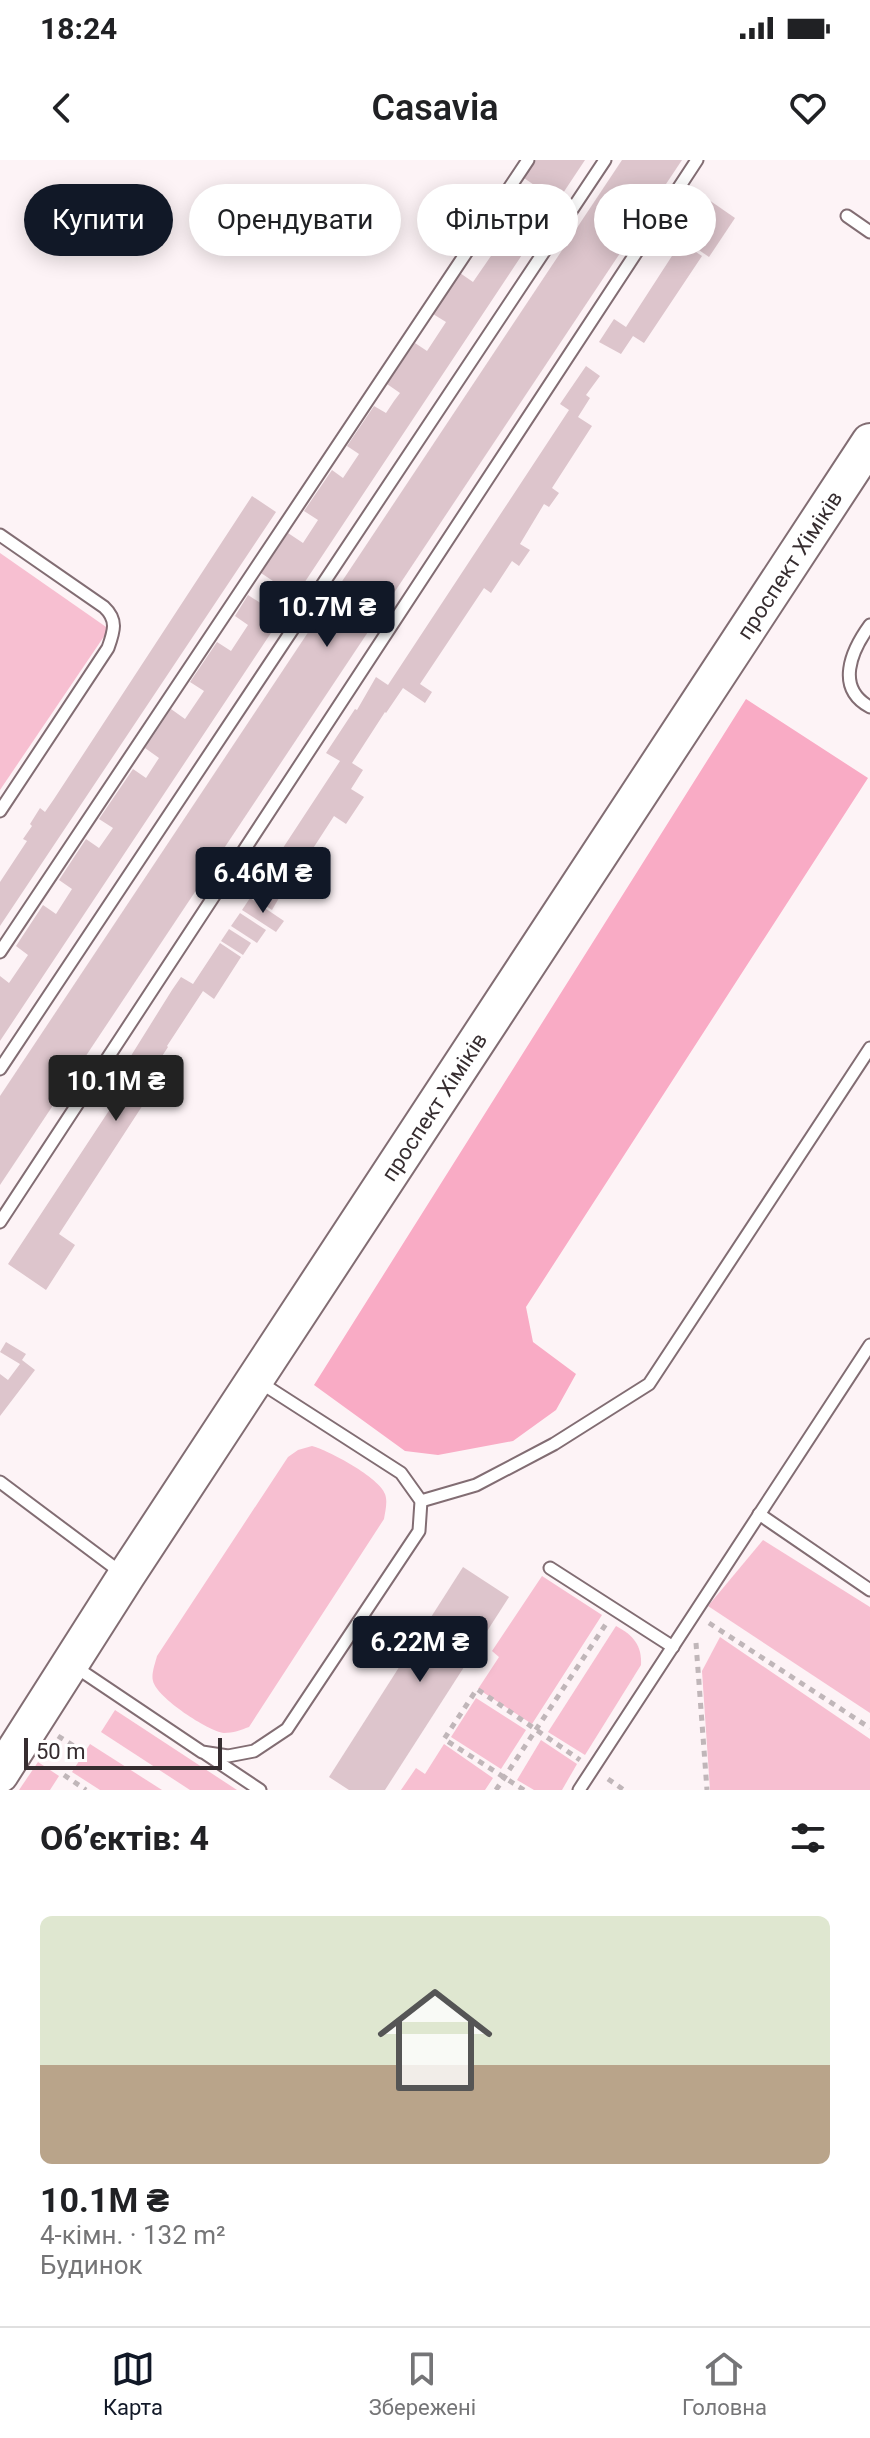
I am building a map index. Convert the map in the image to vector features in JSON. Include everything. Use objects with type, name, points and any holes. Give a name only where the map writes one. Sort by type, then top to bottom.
[{"type":"main road","name":"проспект Хіміків","points":[[0,1774],[126,1576],[870,442]]},
{"type":"lane","points":[[0,952],[528,160]]},
{"type":"lane","points":[[0,1069],[605,160]]},
{"type":"lane","points":[[0,1222],[697,160]]},
{"type":"lane","points":[[847,216],[870,232]]},
{"type":"lane","points":[[0,535],[104,607],[112,614],[116,627],[108,648],[0,811]]},
{"type":"lane","points":[[870,625],[851,658],[849,681],[858,700],[870,707]]},
{"type":"lane","points":[[421,1501],[476,1485],[554,1444],[649,1384],[870,1048]]},
{"type":"lane","points":[[579,1790],[870,1345]]},
{"type":"lane","points":[[202,1752],[228,1756],[254,1751],[287,1729],[419,1531],[421,1501],[401,1473],[256,1380]]},
{"type":"lane","points":[[0,1482],[126,1576]]},
{"type":"lane","points":[[759,1514],[870,1590]]},
{"type":"lane","points":[[550,1568],[673,1647]]},
{"type":"lane","points":[[70,1664],[260,1790]]},
{"type":"path","points":[[496,1790],[615,1610]]},
{"type":"path","points":[[694,1614],[870,1728]]},
{"type":"path","points":[[694,1614],[707,1790]]},
{"type":"path","points":[[524,1790],[444,1739],[477,1689],[624,1790]]},
{"type":"path","points":[[53,1733],[80,1750]]},
{"type":"path","points":[[64,1775],[86,1790]]},
{"type":"shaded area","points":[[0,553],[109,629],[0,790]]},
{"type":"shaded area","points":[[746,699],[868,778],[526,1307],[533,1342],[576,1374],[556,1410],[513,1441],[438,1455],[405,1451],[314,1385]]},
{"type":"shaded area","points":[[312,1446],[374,1480],[385,1494],[384,1519],[249,1727],[224,1733],[217,1731],[184,1713],[157,1688],[152,1675],[157,1656],[288,1457]]},
{"type":"shaded area","points":[[763,1540],[870,1607],[870,1713],[708,1606]]},
{"type":"shaded area","points":[[542,1576],[602,1615],[532,1724],[478,1689],[499,1657],[492,1651]]},
{"type":"shaded area","points":[[616,1626],[635,1641],[641,1665],[585,1755],[548,1732]]},
{"type":"shaded area","points":[[720,1637],[870,1739],[870,1790],[710,1790],[702,1671]]},
{"type":"shaded area","points":[[476,1698],[526,1730],[501,1769],[451,1737]]},
{"type":"shaded area","points":[[115,1710],[237,1790],[190,1790],[101,1732]]},
{"type":"shaded area","points":[[541,1740],[577,1764],[562,1790],[534,1790],[517,1780]]},
{"type":"shaded area","points":[[90,1744],[162,1790],[100,1790],[72,1772]]},
{"type":"shaded area","points":[[444,1744],[493,1778],[485,1790],[401,1790],[416,1768],[425,1774]]},
{"type":"shaded area","points":[[38,1762],[59,1776],[50,1790],[19,1790]]},
{"type":"building","points":[[536,160],[585,160],[569,184],[533,184],[524,178]]},
{"type":"building","points":[[622,160],[682,160],[666,184],[606,184]]},
{"type":"building","points":[[594,202],[594,256],[618,256],[0,1185],[0,1096],[558,256],[578,256],[578,226]]},
{"type":"building","points":[[716,205],[735,218],[716,246]]},
{"type":"building","points":[[491,256],[521,256],[0,1041],[0,976],[9,983],[28,955],[16,946],[43,905],[56,914],[72,889],[59,880],[86,839],[99,848],[113,828],[99,819],[133,769],[146,778],[159,758],[145,748],[171,709],[185,719],[204,691],[190,682],[217,642],[231,651],[248,625],[235,616],[248,595],[262,604],[276,583],[261,573],[288,533],[303,543],[318,520],[304,511],[332,470],[343,478],[359,454],[347,446],[374,406],[386,413],[400,393],[387,384],[415,343],[427,351],[446,322],[433,314],[460,273],[473,282]]},
{"type":"building","points":[[672,256],[702,256],[644,343],[633,336],[621,354],[599,342],[614,319],[626,327]]},
{"type":"building","points":[[586,366],[600,376],[586,395],[590,398],[578,417],[592,426],[552,488],[559,493],[549,507],[544,504],[520,544],[530,550],[519,566],[512,561],[491,593],[484,588],[420,684],[432,692],[425,703],[403,688],[385,712],[352,763],[363,770],[351,789],[364,797],[346,824],[334,816],[284,899],[260,883],[340,761],[326,753],[376,677],[388,685],[569,410],[560,404]]},
{"type":"building","points":[[252,496],[276,512],[0,926],[0,882],[27,841],[23,839],[32,826],[30,824],[40,808],[45,812],[54,799]]},
{"type":"building","points":[[259,885],[279,898],[272,910],[251,896]]},
{"type":"building","points":[[250,898],[284,921],[276,932],[242,910]]},
{"type":"building","points":[[240,913],[266,930],[257,943],[231,926]]},
{"type":"building","points":[[229,929],[251,943],[243,955],[221,941]]},
{"type":"building","points":[[220,943],[241,957],[214,999],[203,991],[151,1073],[172,1087],[162,1103],[150,1094],[59,1234],[75,1245],[46,1290],[8,1264],[139,1065],[129,1059],[172,990],[181,977],[193,984]]},
{"type":"building","points":[[6,1342],[26,1354],[22,1360],[35,1370],[0,1416],[0,1374],[8,1380],[20,1364],[0,1352]]},
{"type":"building","points":[[463,1567],[509,1597],[385,1790],[349,1790],[329,1777]]}]
